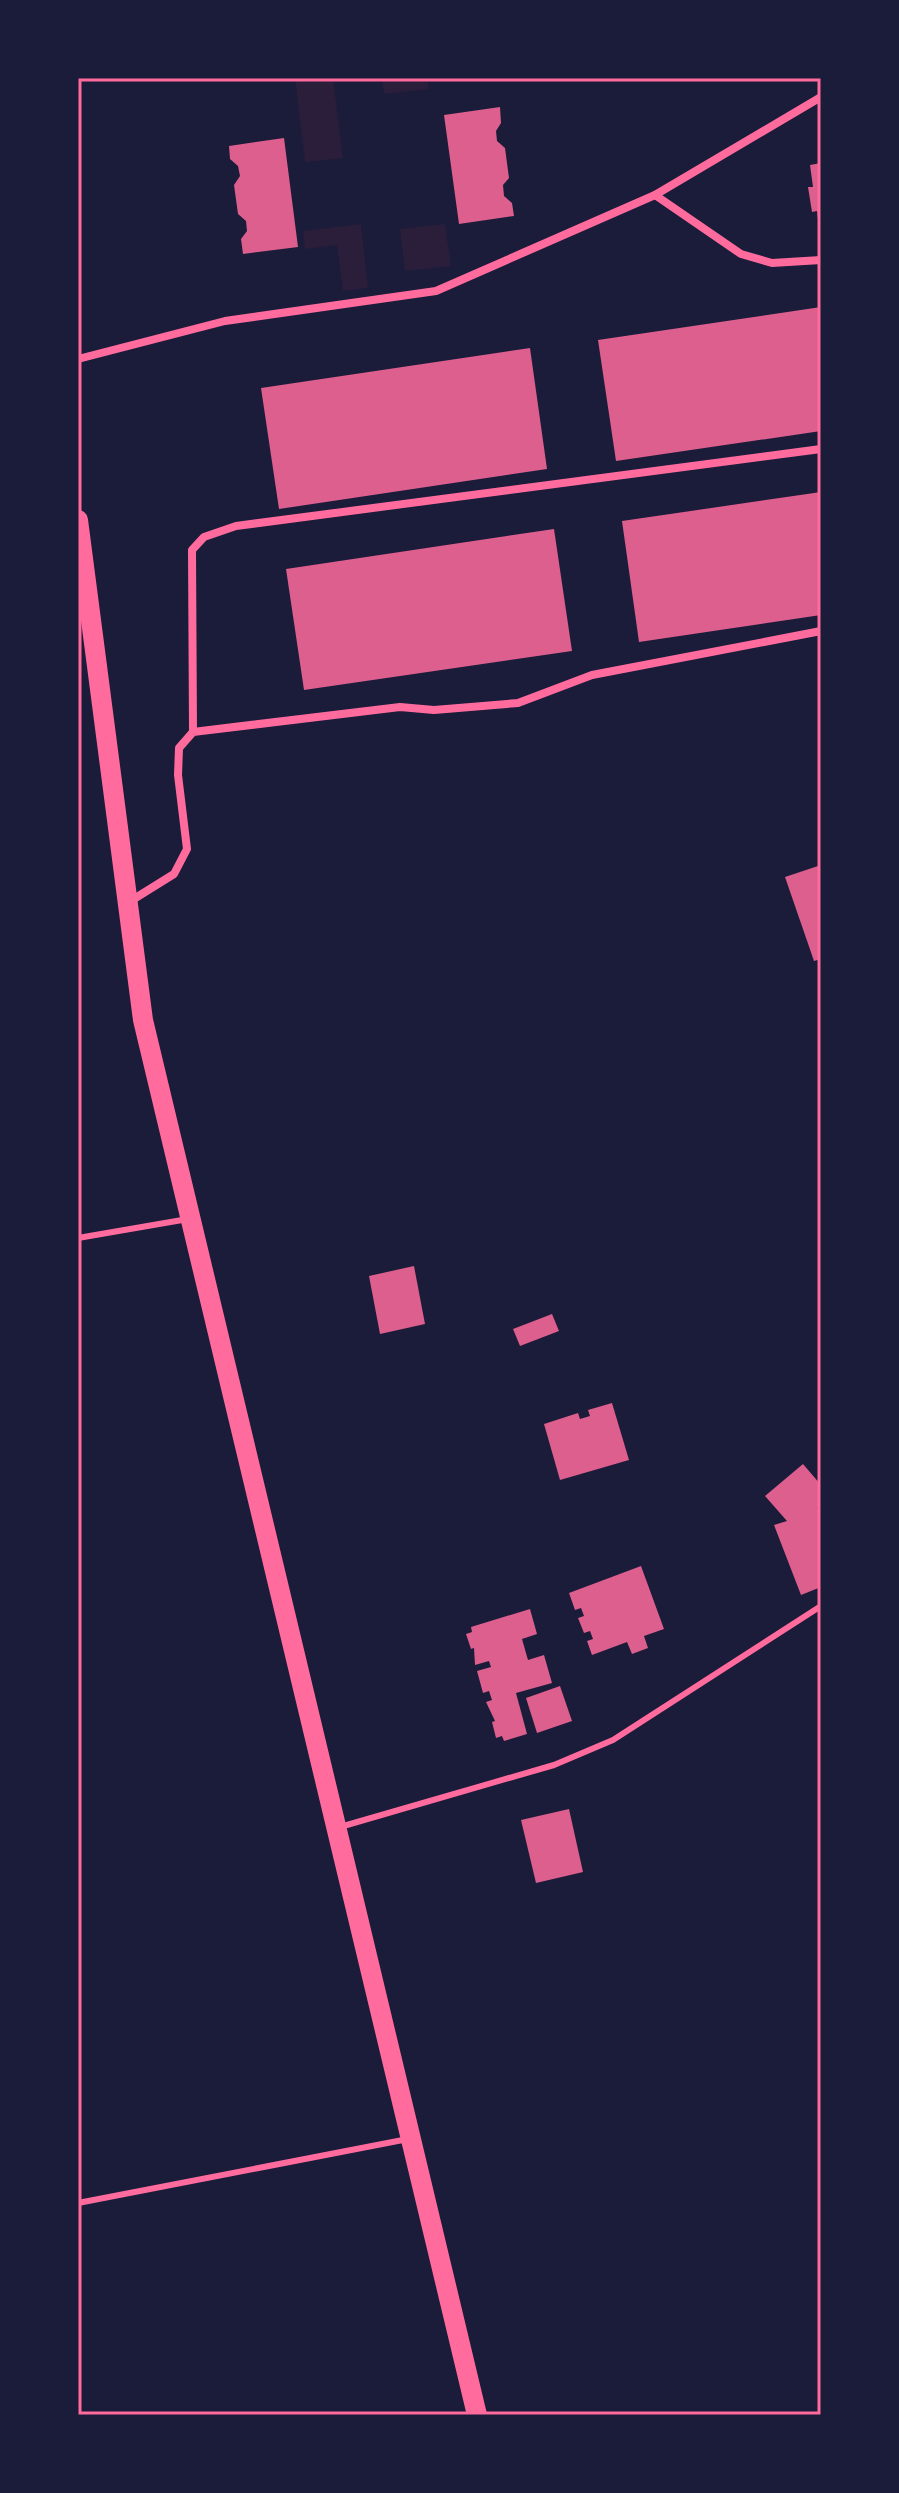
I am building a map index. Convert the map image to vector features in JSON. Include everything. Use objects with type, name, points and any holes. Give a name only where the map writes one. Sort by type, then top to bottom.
[{"type":"main road","points":[[78,520],[143,1020],[188,1219],[477,2415]]},
{"type":"street","points":[[78,359],[225,321],[436,291],[655,195],[821,97]]},
{"type":"street","points":[[655,195],[741,254],[772,263],[821,260]]},
{"type":"street","points":[[129,903],[174,874],[187,849],[178,775],[179,748],[193,732],[192,550],[204,537],[236,526],[821,449]]},
{"type":"street","points":[[193,732],[400,707],[434,710],[518,703],[592,675],[821,631]]},
{"type":"lane","points":[[78,1238],[188,1219]]},
{"type":"lane","points":[[337,1828],[554,1765],[613,1740],[821,1606]]},
{"type":"lane","points":[[78,2203],[410,2139]]},
{"type":"shaded area","points":[[295,78],[333,78],[343,158],[305,162]]},
{"type":"shaded area","points":[[382,78],[427,78],[429,89],[384,94]]},
{"type":"shaded area","points":[[361,224],[368,288],[343,291],[337,245],[305,249],[303,231]]},
{"type":"shaded area","points":[[445,224],[451,266],[405,271],[400,229]]},
{"type":"building","points":[[500,107],[501,123],[496,131],[497,141],[505,148],[509,178],[503,185],[504,196],[512,203],[514,216],[459,224],[444,115]]},
{"type":"building","points":[[284,138],[298,247],[243,254],[241,239],[247,231],[246,221],[238,214],[234,185],[240,176],[238,166],[230,159],[229,146]]},
{"type":"building","points":[[821,163],[819,227],[817,211],[812,212],[808,187],[813,187],[810,165]]},
{"type":"building","points":[[821,307],[821,431],[616,461],[598,340]]},
{"type":"building","points":[[530,348],[547,469],[279,509],[261,388]]},
{"type":"building","points":[[821,492],[821,615],[639,642],[622,521]]},
{"type":"building","points":[[554,529],[572,651],[304,690],[286,569]]},
{"type":"building","points":[[821,865],[821,959],[814,961],[785,877]]},
{"type":"building","points":[[414,1266],[425,1324],[380,1334],[369,1276]]},
{"type":"building","points":[[552,1314],[559,1331],[520,1346],[513,1329]]},
{"type":"building","points":[[612,1403],[629,1460],[560,1480],[544,1424],[578,1413],[580,1419],[590,1416],[588,1410]]},
{"type":"building","points":[[803,1464],[821,1485],[821,1505],[817,1509],[821,1508],[821,1587],[801,1595],[774,1525],[787,1521],[765,1496]]},
{"type":"building","points":[[641,1566],[664,1629],[644,1636],[648,1648],[632,1654],[627,1642],[592,1655],[587,1641],[593,1639],[590,1631],[584,1633],[578,1618],[584,1616],[581,1608],[575,1610],[569,1593]]},
{"type":"building","points":[[530,1609],[537,1634],[522,1639],[528,1660],[544,1655],[552,1683],[516,1693],[527,1734],[504,1741],[502,1736],[496,1738],[492,1722],[495,1721],[486,1702],[492,1700],[489,1691],[483,1693],[477,1671],[491,1667],[489,1661],[475,1665],[474,1648],[471,1649],[466,1634],[472,1632],[471,1627]]},
{"type":"building","points":[[560,1686],[572,1721],[537,1733],[526,1698]]},
{"type":"building","points":[[569,1809],[583,1872],[536,1883],[521,1820]]}]
